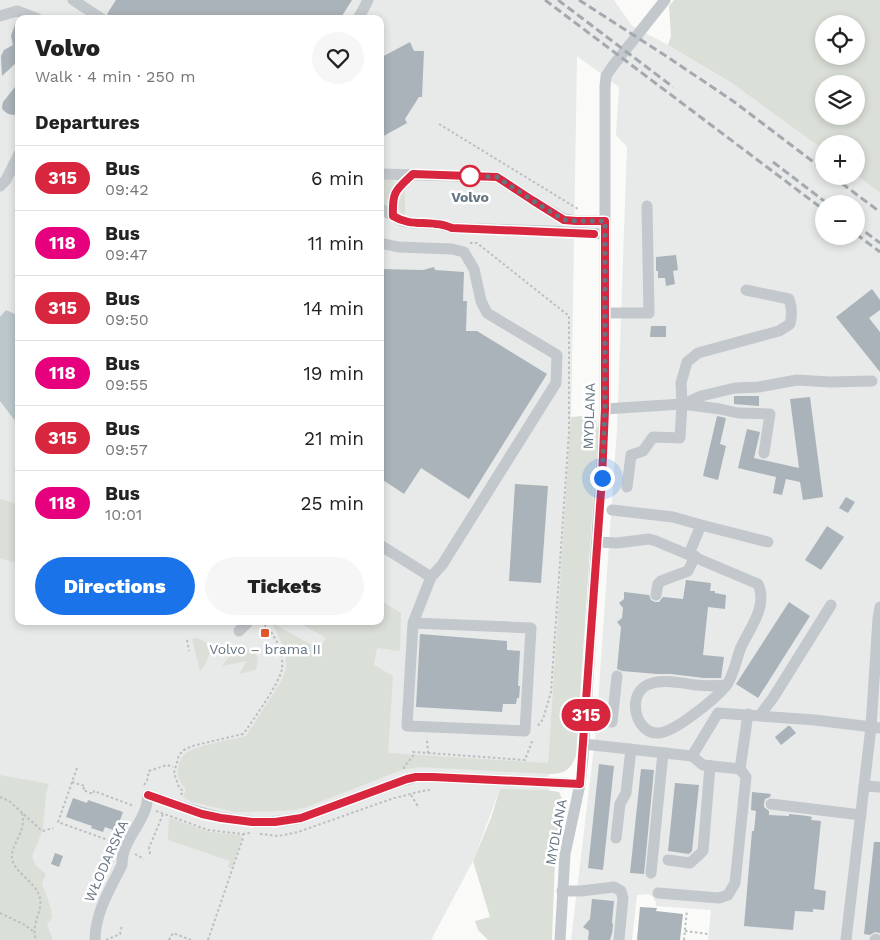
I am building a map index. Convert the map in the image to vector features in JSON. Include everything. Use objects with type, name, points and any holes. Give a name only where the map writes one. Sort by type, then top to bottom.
[{"type":"street","points":[[72,0],[96,15]]},
{"type":"street","points":[[360,15],[368,0]]},
{"type":"street","name":"MYDLANA","points":[[560,940],[565,854],[580,784],[584,744],[605,409],[606,76],[666,0]]},
{"type":"street","points":[[0,16],[17,11],[28,15]]},
{"type":"street","points":[[0,186],[6,180],[15,162]]},
{"type":"street","points":[[384,174],[497,177],[564,220],[605,221]]},
{"type":"street","points":[[393,216],[393,199],[396,191],[413,174]]},
{"type":"street","points":[[605,313],[649,313],[647,206]]},
{"type":"street","points":[[384,210],[402,221],[438,224],[452,228],[605,234]]},
{"type":"street","points":[[384,245],[452,249],[464,252],[474,269],[481,301],[487,313],[557,355],[556,383],[442,565],[431,577],[413,623],[407,726],[524,731],[531,628],[413,623]]},
{"type":"street","points":[[627,487],[631,455],[643,451],[653,437],[680,438],[681,383],[687,362],[698,353],[779,331],[790,324],[792,317],[791,304],[788,299],[746,290]]},
{"type":"street","points":[[682,404],[701,396],[735,388],[797,380],[830,382],[872,381]]},
{"type":"street","points":[[605,409],[682,404],[738,413],[770,414],[764,453]]},
{"type":"street","points":[[612,510],[672,517],[768,542]]},
{"type":"street","points":[[656,595],[658,584],[662,581],[688,571],[701,526]]},
{"type":"street","points":[[597,542],[617,543],[649,539],[692,555],[758,584],[761,598],[754,625],[742,647],[726,686],[670,730],[658,734],[649,731],[643,726],[636,712],[638,694],[647,685],[672,681],[726,686]]},
{"type":"street","points":[[384,548],[431,577]]},
{"type":"street","points":[[740,769],[754,715],[773,698],[831,605]]},
{"type":"street","points":[[846,940],[864,786],[876,727],[880,608]]},
{"type":"street","points":[[239,631],[245,625]]},
{"type":"street","points":[[585,720],[612,722],[617,676]]},
{"type":"street","points":[[692,756],[718,713],[815,720],[876,727]]},
{"type":"street","points":[[584,744],[692,756],[703,765],[740,769],[746,777],[735,883],[728,895],[719,898],[658,893]]},
{"type":"street","points":[[616,838],[620,804],[626,794],[631,750]]},
{"type":"street","points":[[651,873],[663,753]]},
{"type":"street","points":[[668,860],[690,862],[703,851],[710,766]]},
{"type":"street","points":[[144,790],[202,814],[252,822],[275,822],[301,818],[416,777],[580,784]]},
{"type":"street","points":[[864,786],[880,787]]},
{"type":"street","name":"WŁODARSKA","points":[[95,940],[98,915],[122,865],[125,848],[146,809],[144,790]]},
{"type":"street","points":[[771,804],[861,815]]},
{"type":"street","points":[[562,891],[582,891],[614,887],[621,891],[624,898],[619,940]]},
{"type":"path","points":[[439,124],[577,209]]},
{"type":"path","points":[[404,767],[413,756],[413,752],[525,760],[538,726],[543,719],[551,692],[569,432],[569,316],[477,243],[467,243]]},
{"type":"path","points":[[182,792],[174,773],[174,767],[179,755],[188,747],[244,734],[277,682],[282,668],[280,650],[270,629],[264,625]]},
{"type":"path","points":[[187,640],[189,651]]},
{"type":"path","points":[[427,727],[428,753]]},
{"type":"path","points":[[144,790],[149,771],[167,765],[174,767]]},
{"type":"path","points":[[77,768],[58,822],[116,844],[144,859]]},
{"type":"path","points":[[0,797],[9,801],[40,830],[53,828]]},
{"type":"path","points":[[22,813],[22,829],[12,852],[12,858],[14,866],[34,885],[40,897],[40,910],[35,921],[34,932],[36,940]]},
{"type":"path","points":[[150,854],[150,848],[163,814]]},
{"type":"path","points":[[208,940],[243,834]]},
{"type":"path","points":[[684,940],[687,910]]},
{"type":"path","points":[[0,913],[25,925],[34,932]]},
{"type":"path","points":[[106,940],[120,934],[122,925]]},
{"type":"path","points":[[685,931],[708,934]]},
{"type":"path","points":[[168,940],[173,933],[191,940]]},
{"type":"shaded area","points":[[0,0],[614,0],[632,26],[730,82],[815,143],[815,185],[865,185],[865,182],[880,193],[880,940],[708,940],[711,910],[656,906],[653,897],[649,894],[637,895],[632,940],[571,940],[596,731],[617,429],[627,147],[616,135],[619,87],[577,56],[571,427],[548,764],[550,794],[500,789],[473,861],[431,940],[0,940]]},
{"type":"shaded area","points":[[674,0],[880,0],[880,193],[865,182],[865,135],[815,135],[815,143],[730,82],[668,45],[671,36],[669,6]]},
{"type":"shaded area","points":[[384,180],[393,180],[395,182],[386,205],[384,205]]},
{"type":"shaded area","points":[[405,191],[405,216],[413,217],[412,220],[406,217],[402,214],[398,207],[400,198]]},
{"type":"shaded area","points":[[6,310],[15,314],[15,421],[0,401],[0,317]]},
{"type":"shaded area","points":[[595,415],[598,431],[576,756],[569,768],[563,772],[549,774],[420,767],[402,770],[304,808],[294,810],[235,812],[192,802],[183,797],[186,789],[179,780],[178,771],[183,756],[196,748],[246,736],[282,680],[286,669],[285,650],[273,625],[319,649],[326,638],[303,625],[384,625],[384,602],[401,613],[400,651],[377,648],[374,665],[393,676],[388,753],[548,763],[571,417]]},
{"type":"shaded area","points":[[0,499],[15,504],[15,563],[0,558]]},
{"type":"shaded area","points":[[197,638],[207,644],[209,648],[208,657],[200,672],[192,639]]},
{"type":"shaded area","points":[[240,648],[250,649],[256,654],[258,661],[255,670],[239,674],[247,661],[222,666],[231,654]]},
{"type":"shaded area","points":[[0,775],[49,784],[46,792],[43,829],[32,856],[36,866],[46,874],[42,884],[51,908],[52,917],[47,925],[53,940],[0,940]]},
{"type":"shaded area","points":[[500,789],[559,792],[564,803],[555,860],[552,940],[488,940],[478,930],[475,921],[490,917],[473,861],[491,818]]},
{"type":"shaded area","points":[[169,818],[210,832],[240,835],[242,838],[232,868],[228,867],[230,861],[168,840]]},
{"type":"building","points":[[116,0],[352,0],[343,15],[107,14]]},
{"type":"building","points":[[15,25],[15,64],[2,76],[1,56],[4,50],[13,45],[11,36]]},
{"type":"building","points":[[410,42],[414,51],[424,51],[422,97],[419,97],[405,119],[407,123],[384,136],[384,56]]},
{"type":"building","points":[[15,87],[15,114],[8,114],[3,110],[3,102]]},
{"type":"building","points":[[676,255],[678,270],[673,271],[675,284],[666,286],[665,278],[658,278],[656,257]]},
{"type":"building","points":[[434,267],[435,270],[464,272],[463,301],[467,301],[466,331],[477,331],[547,374],[469,499],[421,468],[404,494],[384,481],[384,269],[423,270]]},
{"type":"building","points":[[872,289],[880,300],[880,310],[869,318],[880,332],[880,372],[836,317]]},
{"type":"building","points":[[651,326],[666,326],[666,337],[650,337]]},
{"type":"building","points":[[734,396],[759,396],[759,406],[734,404]]},
{"type":"building","points":[[810,397],[823,497],[803,500],[800,482],[786,479],[782,495],[773,493],[776,477],[738,468],[747,429],[760,432],[754,458],[799,468],[790,399]]},
{"type":"building","points":[[717,416],[726,418],[720,444],[726,446],[718,480],[703,476]]},
{"type":"building","points":[[515,484],[548,486],[541,583],[509,581]]},
{"type":"building","points":[[846,497],[855,502],[848,513],[839,508]]},
{"type":"building","points":[[827,526],[844,537],[821,570],[805,560]]},
{"type":"building","points":[[686,580],[711,583],[710,591],[726,595],[725,609],[708,607],[703,655],[724,657],[721,678],[622,671],[617,669],[621,627],[617,622],[622,618],[623,608],[619,603],[624,599],[624,592],[649,595],[651,600],[655,602],[659,602],[663,597],[683,599]]},
{"type":"building","points":[[789,602],[810,616],[758,698],[736,684]]},
{"type":"building","points":[[420,634],[507,641],[507,650],[520,651],[518,686],[520,686],[519,698],[517,698],[516,704],[503,704],[502,712],[416,707]]},
{"type":"building","points":[[788,726],[796,733],[781,745],[775,737]]},
{"type":"building","points":[[599,764],[614,766],[603,870],[588,868]]},
{"type":"building","points":[[641,769],[654,770],[644,874],[630,873]]},
{"type":"building","points":[[675,783],[699,785],[692,851],[689,854],[668,851]]},
{"type":"building","points":[[752,792],[771,794],[770,797],[765,799],[764,804],[764,807],[769,811],[769,815],[789,816],[789,814],[808,816],[812,817],[811,820],[821,821],[814,889],[826,891],[824,910],[813,909],[813,912],[795,911],[793,930],[744,926],[752,831],[754,831],[756,811],[751,810]]},
{"type":"building","points":[[73,798],[87,803],[88,800],[123,812],[116,831],[105,827],[103,832],[66,817]]},
{"type":"building","points":[[874,842],[880,842],[880,933],[875,932],[870,935],[864,934]]},
{"type":"building","points":[[55,853],[63,856],[59,867],[51,864]]},
{"type":"building","points":[[592,899],[614,901],[610,940],[588,940],[589,931],[583,927],[590,919]]},
{"type":"building","points":[[640,907],[657,908],[656,911],[683,914],[680,940],[637,940]]},
{"type":"railway","points":[[545,0],[815,203]]},
{"type":"railway","points":[[558,0],[673,87]]},
{"type":"railway","points":[[579,0],[733,101],[815,163]]},
{"type":"railway","points":[[773,162],[816,195]]},
{"type":"railway","points":[[844,185],[880,212]]},
{"type":"railway","points":[[865,232],[880,243]]},
{"type":"railway","points":[[865,241],[880,252]]},
{"type":"bus line","name":"315","points":[[148,795],[202,814],[252,822],[275,822],[301,818],[416,777],[580,784],[602,478],[605,409],[605,221],[564,220],[497,177],[413,174],[396,191],[393,199],[393,216],[402,221],[413,223],[438,224],[452,228],[594,234]]},
{"type":"place","name":"Volvo","points":[[470,176]]},
{"type":"place","name":"Volvo – brama II","points":[[265,633]]},
{"type":"route","points":[[470,176],[497,177],[564,220],[605,221],[605,409],[602,478]]}]
